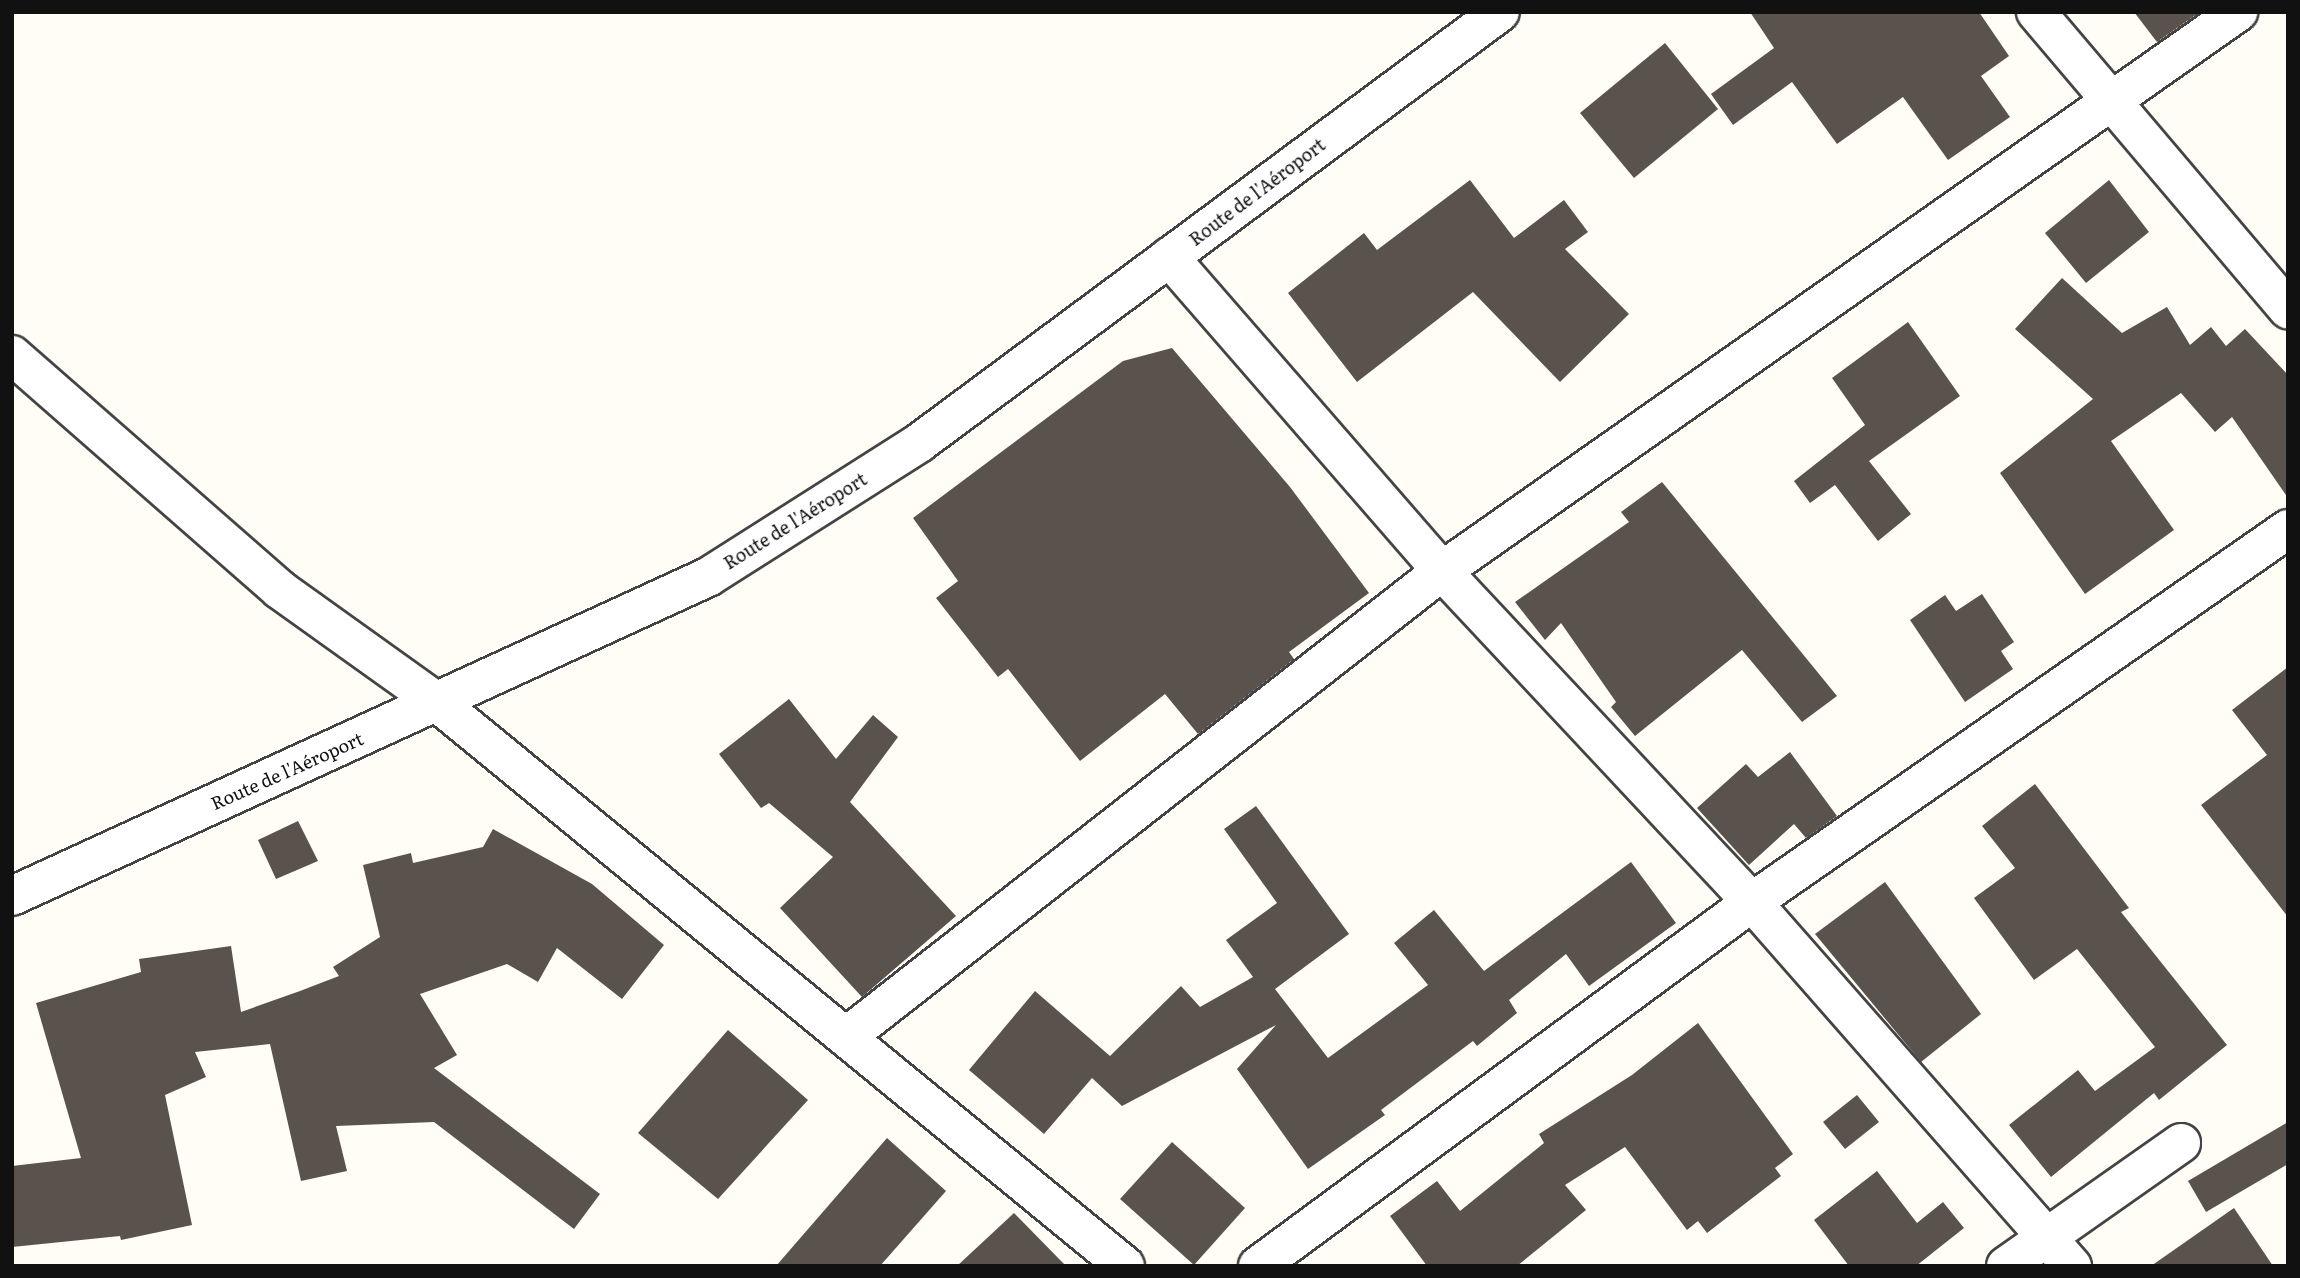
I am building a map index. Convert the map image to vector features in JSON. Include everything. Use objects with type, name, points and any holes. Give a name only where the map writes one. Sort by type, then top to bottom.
[{"type":"street","name":"Route de l'Aéroport","points":[[12,897],[708,577],[919,443],[1500,12]]},
{"type":"street","points":[[2036,12],[2288,309]]},
{"type":"street","points":[[846,1037],[1442,571],[2114,103],[2238,12]]},
{"type":"street","points":[[1169,257],[1442,571],[1752,902],[2072,1266]]},
{"type":"street","points":[[12,355],[279,589],[438,703],[1125,1266]]},
{"type":"street","points":[[1258,1266],[1752,902],[2288,529]]},
{"type":"street","points":[[2006,1266],[2181,1143]]},
{"type":"building","points":[[1750,12],[1979,12],[2009,56],[1981,76],[2010,117],[1948,160],[1903,97],[1837,144],[1792,82],[1733,125],[1711,94],[1774,48]]},
{"type":"building","points":[[2134,12],[2200,12],[2157,42]]},
{"type":"building","points":[[1665,43],[1718,109],[1634,178],[1580,113]]},
{"type":"building","points":[[1470,180],[1514,238],[1564,200],[1588,232],[1565,249],[1629,314],[1560,382],[1473,292],[1357,382],[1288,293],[1364,233],[1377,250]]},
{"type":"building","points":[[2109,180],[2149,232],[2086,283],[2045,233]]},
{"type":"building","points":[[2062,278],[2122,333],[2167,307],[2190,345],[2211,327],[2226,346],[2245,329],[2288,375],[2288,498],[2232,417],[2215,432],[2181,393],[2111,441],[2174,530],[2085,594],[2000,473],[2093,399],[2015,329]]},
{"type":"building","points":[[1908,322],[1960,396],[1869,461],[1911,514],[1878,541],[1835,485],[1810,503],[1794,481],[1865,425],[1832,378]]},
{"type":"building","points":[[1172,348],[1290,487],[1369,593],[1289,652],[1294,659],[1198,734],[1165,694],[1080,761],[1008,669],[998,677],[936,598],[958,581],[913,518],[1123,361]]},
{"type":"building","points":[[1662,482],[1837,696],[1802,722],[1742,650],[1635,736],[1611,707],[1616,702],[1561,623],[1545,640],[1515,602],[1629,522],[1621,512]]},
{"type":"building","points":[[1982,594],[2014,642],[2001,651],[2013,669],[1965,702],[1910,620],[1945,595],[1956,611]]},
{"type":"building","points":[[2288,667],[2288,917],[2201,805],[2267,755],[2232,710]]},
{"type":"building","points":[[789,699],[836,759],[873,715],[898,737],[850,802],[956,916],[862,997],[780,908],[833,857],[769,803],[761,808],[719,754]]},
{"type":"building","points":[[1790,752],[1837,816],[1806,838],[1794,824],[1749,865],[1697,808],[1746,764],[1758,777]]},
{"type":"building","points":[[2035,784],[2129,908],[2121,912],[2227,1045],[2159,1100],[2154,1093],[2051,1177],[2009,1125],[2078,1070],[2095,1091],[2155,1047],[2077,949],[2034,980],[1974,898],[2015,868],[1982,826]]},
{"type":"building","points":[[1256,806],[1349,934],[1275,989],[1328,1058],[1428,985],[1394,943],[1434,910],[1484,971],[1631,862],[1676,923],[1589,986],[1566,954],[1509,1000],[1517,1013],[1477,1046],[1473,1041],[1381,1110],[1385,1115],[1308,1169],[1237,1069],[1276,1025],[1122,1106],[1092,1078],[1044,1134],[969,1070],[1035,991],[1110,1056],[1181,986],[1200,1007],[1253,977],[1226,940],[1277,903],[1224,829]]},
{"type":"building","points":[[298,821],[318,861],[276,879],[258,840]]},
{"type":"building","points":[[493,829],[592,884],[664,945],[622,999],[557,948],[538,982],[507,964],[420,994],[457,1055],[434,1068],[600,1194],[574,1229],[434,1122],[336,1126],[347,1171],[301,1181],[270,1044],[195,1052],[206,1077],[165,1095],[192,1225],[121,1240],[120,1236],[12,1247],[12,1166],[81,1158],[36,1003],[141,972],[139,959],[231,946],[241,1012],[300,991],[339,976],[333,967],[380,937],[363,865],[411,853],[413,863],[483,847]]},
{"type":"building","points":[[1885,882],[1981,1014],[1921,1062],[1815,934]]},
{"type":"building","points":[[1698,1023],[1793,1154],[1775,1168],[1781,1176],[1707,1233],[1698,1221],[1687,1230],[1625,1147],[1565,1185],[1586,1210],[1517,1266],[1427,1266],[1390,1216],[1437,1181],[1460,1211],[1544,1143],[1539,1134],[1632,1075]]},
{"type":"building","points":[[728,1030],[808,1100],[718,1199],[638,1133]]},
{"type":"building","points":[[1857,1095],[1879,1122],[1845,1149],[1823,1122]]},
{"type":"building","points":[[2288,1122],[2288,1164],[2206,1212],[2188,1181]]},
{"type":"building","points":[[887,1138],[946,1191],[880,1266],[776,1266]]},
{"type":"building","points":[[1172,1142],[1245,1208],[1194,1265],[1120,1199]]},
{"type":"building","points":[[1877,1171],[1917,1223],[1943,1202],[1964,1228],[1916,1266],[1849,1266],[1814,1220]]},
{"type":"building","points":[[2234,1208],[2273,1266],[2151,1266]]},
{"type":"building","points":[[1014,1213],[1066,1266],[957,1266]]}]
